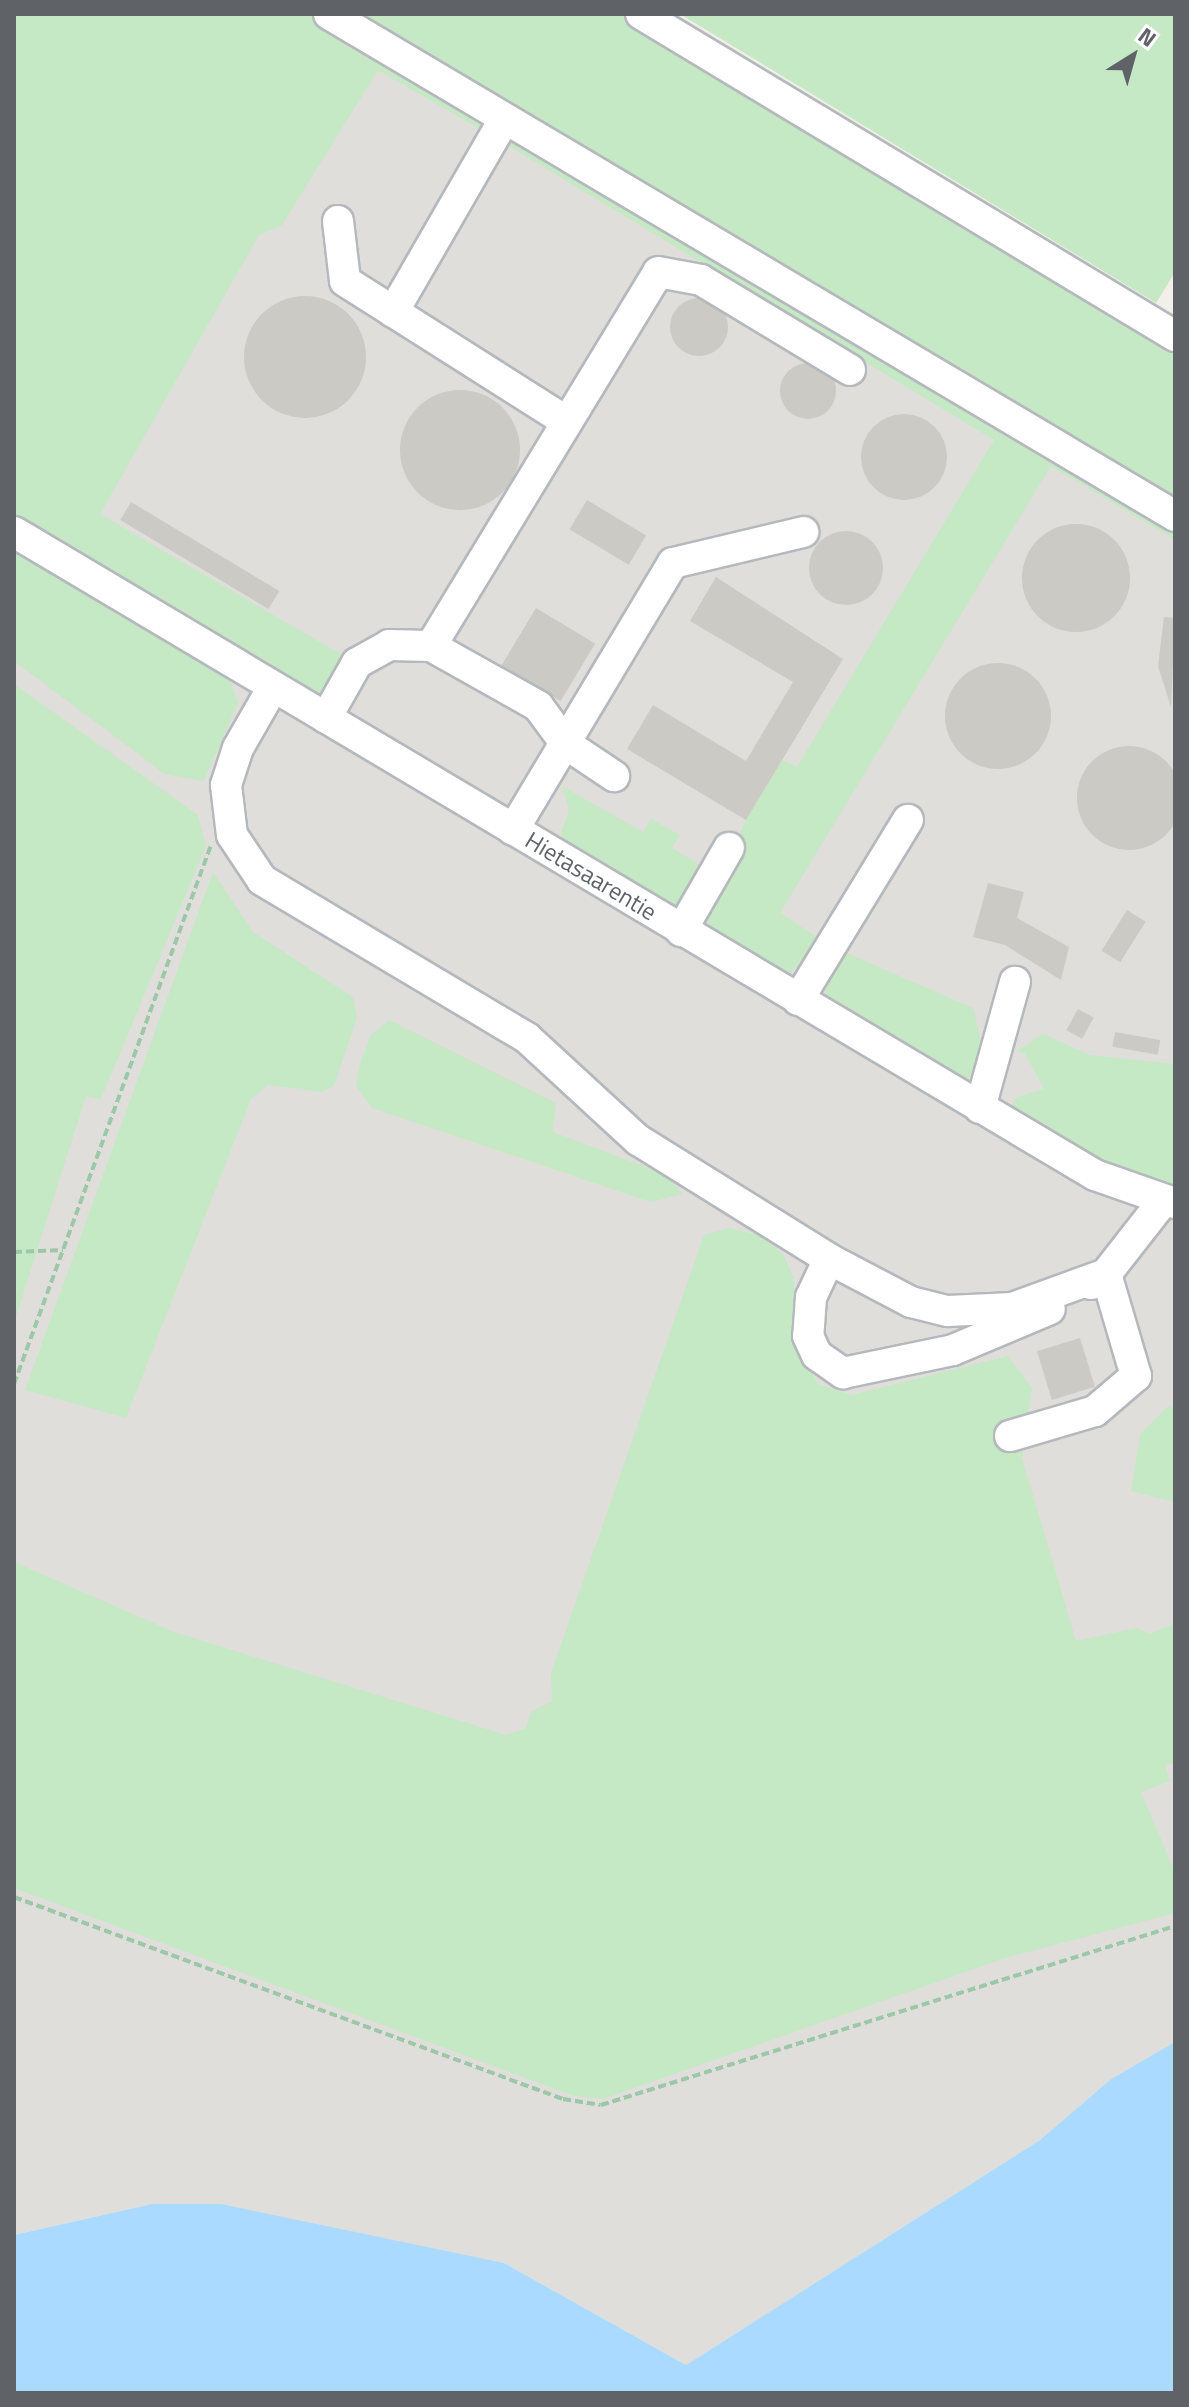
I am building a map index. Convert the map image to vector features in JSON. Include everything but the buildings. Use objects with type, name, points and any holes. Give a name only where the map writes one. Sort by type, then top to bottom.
[{"type":"street","points":[[329,14],[1175,516]]},
{"type":"street","points":[[641,14],[1175,336]]},
{"type":"street","points":[[393,312],[504,120]]},
{"type":"street","points":[[338,221],[345,281],[567,422]]},
{"type":"street","points":[[431,646],[658,272],[701,280],[850,370]]},
{"type":"street","name":"Hietasaarentie","points":[[14,532],[1105,1181],[1169,1202]]},
{"type":"street","points":[[513,830],[673,563],[803,532]]},
{"type":"street","points":[[326,718],[357,663],[389,645],[431,646],[538,706],[566,744],[614,776]]},
{"type":"street","points":[[273,687],[230,767],[226,806],[242,858],[262,880],[527,1038],[638,1140],[829,1259],[911,1302],[948,1311],[1012,1308],[1106,1274]]},
{"type":"street","points":[[798,1000],[908,820]]},
{"type":"street","points":[[681,931],[729,848]]},
{"type":"street","points":[[980,1108],[1015,982]]},
{"type":"street","points":[[829,1259],[811,1297],[808,1336],[829,1367],[851,1373],[1024,1326],[1106,1274],[1169,1202]]},
{"type":"street","points":[[1010,1436],[1095,1411],[1136,1376],[1106,1274]]},
{"type":"path","points":[[14,1384],[226,806]]},
{"type":"path","points":[[14,1252],[63,1250]]},
{"type":"path","points":[[14,1897],[563,2099],[601,2105],[1175,1926]]},
{"type":"shaded area","points":[[14,14],[401,14],[1175,467],[1175,2042],[1111,2079],[1040,2140],[686,2365],[504,2263],[152,2204],[14,2235]]},
{"type":"green space","points":[[14,14],[318,14],[486,116],[485,132],[378,70],[282,225],[259,235],[100,514],[349,659],[335,692],[315,699],[14,520]]},
{"type":"green space","points":[[334,14],[622,14],[1175,348],[1175,514]]},
{"type":"green space","points":[[680,14],[1175,14],[1175,272],[1156,303]]},
{"type":"green space","points":[[512,132],[1175,528],[1175,540],[1051,466],[780,913],[823,941],[784,979],[701,926],[746,820],[782,760],[797,767],[994,440],[499,140]]},
{"type":"green space","points":[[14,546],[227,673],[238,703],[204,781],[165,774],[14,661]]},
{"type":"green space","points":[[14,684],[198,815],[206,846],[101,1099],[86,1096],[14,1323]]},
{"type":"green space","points":[[562,786],[643,832],[651,819],[680,835],[672,848],[709,870],[690,903],[673,911],[565,848],[561,833],[569,810]]},
{"type":"green space","points":[[213,872],[253,932],[353,997],[357,1018],[334,1086],[322,1092],[268,1085],[251,1099],[126,1418],[25,1390]]},
{"type":"green space","points":[[842,951],[973,1008],[983,1048],[974,1074],[963,1080],[822,1000]]},
{"type":"green space","points":[[389,1020],[556,1103],[553,1132],[667,1175],[682,1194],[651,1202],[372,1108],[356,1086],[360,1064],[371,1035]]},
{"type":"green space","points":[[1043,1034],[1090,1055],[1175,1064],[1175,1190],[1138,1181],[1008,1111],[1017,1097],[1044,1089],[1025,1054],[1016,1052]]},
{"type":"green space","points":[[729,1228],[759,1235],[783,1254],[793,1277],[800,1350],[818,1384],[851,1395],[1008,1356],[1032,1388],[1022,1458],[1076,1641],[1137,1628],[1150,1634],[1175,1623],[1175,1762],[1165,1765],[1170,1781],[1141,1792],[1175,1872],[1175,1913],[1005,1958],[603,2099],[574,2096],[14,1888],[14,1562],[174,1632],[506,1735],[526,1728],[531,1712],[552,1701],[551,1673],[704,1235]]},
{"type":"green space","points":[[1169,1405],[1175,1410],[1175,1502],[1131,1491],[1140,1434]]},
{"type":"water","points":[[1175,2042],[1175,2393],[14,2393],[14,2235],[152,2204],[221,2204],[504,2263],[686,2365],[1040,2140],[1111,2079]]}]
